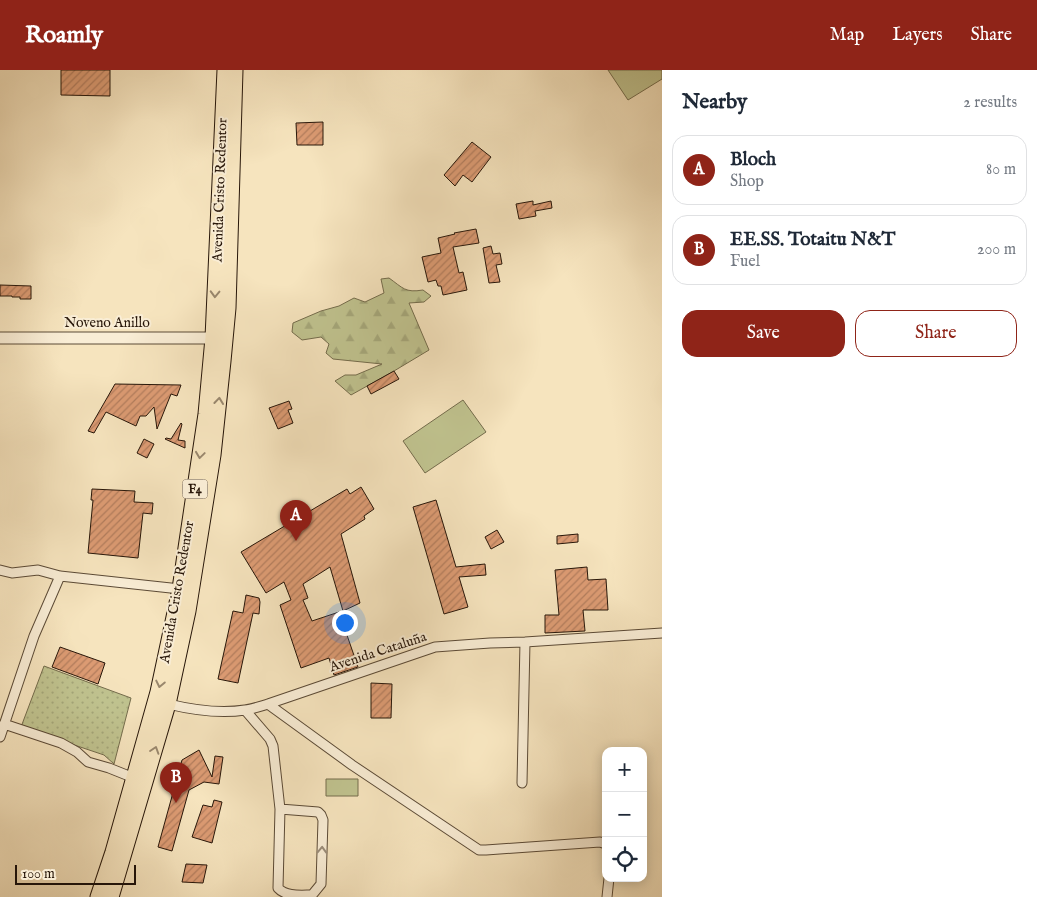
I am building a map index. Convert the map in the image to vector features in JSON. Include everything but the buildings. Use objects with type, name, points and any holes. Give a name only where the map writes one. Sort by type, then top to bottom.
[{"type":"highway","name":"Avenida Cristo Redentor","points":[[98,897],[113,852],[158,692],[180,589],[206,414],[214,338],[225,70]]},
{"type":"highway","name":"Avenida Cristo Redentor","points":[[110,897],[168,704],[188,611],[213,455],[228,308],[235,70]]},
{"type":"street","points":[[234,88],[244,70]]},
{"type":"street","name":"Noveno Anillo","points":[[0,338],[214,338]]},
{"type":"street","points":[[0,570],[12,573],[38,570],[60,576],[180,589]]},
{"type":"street","points":[[0,737],[34,636],[60,576]]},
{"type":"street","name":"Avenida Cataluña","points":[[168,704],[182,708],[215,712],[244,710],[268,704],[434,647],[662,633]]},
{"type":"street","points":[[522,783],[525,642]]},
{"type":"street","points":[[268,704],[352,765],[479,850],[602,843]]},
{"type":"street","points":[[244,710],[270,739],[273,746],[280,809],[278,888],[288,894],[312,895],[321,884],[322,815],[318,812],[280,809]]},
{"type":"street","points":[[4,724],[61,744],[77,752],[88,762],[134,778]]},
{"type":"street","points":[[607,897],[609,882]]},
{"type":"green space","points":[[608,70],[662,70],[662,79],[628,100]]},
{"type":"green space","points":[[389,278],[404,289],[412,291],[423,290],[431,296],[424,302],[409,303],[429,350],[351,395],[335,381],[345,375],[356,375],[382,364],[333,359],[326,353],[329,344],[321,337],[302,340],[292,332],[293,323],[321,311],[339,306],[354,298],[365,302],[384,293],[381,279]]},
{"type":"green space","points":[[463,400],[486,432],[425,473],[403,441]]},
{"type":"green space","points":[[44,666],[131,698],[114,764],[104,755],[21,727]]},
{"type":"green space","points":[[326,779],[358,779],[358,796],[326,796]]},
{"type":"place","name":"Bloch","points":[[296,541]]},
{"type":"place","name":"EE.SS. Totaitu N&T","points":[[176,803]]}]
